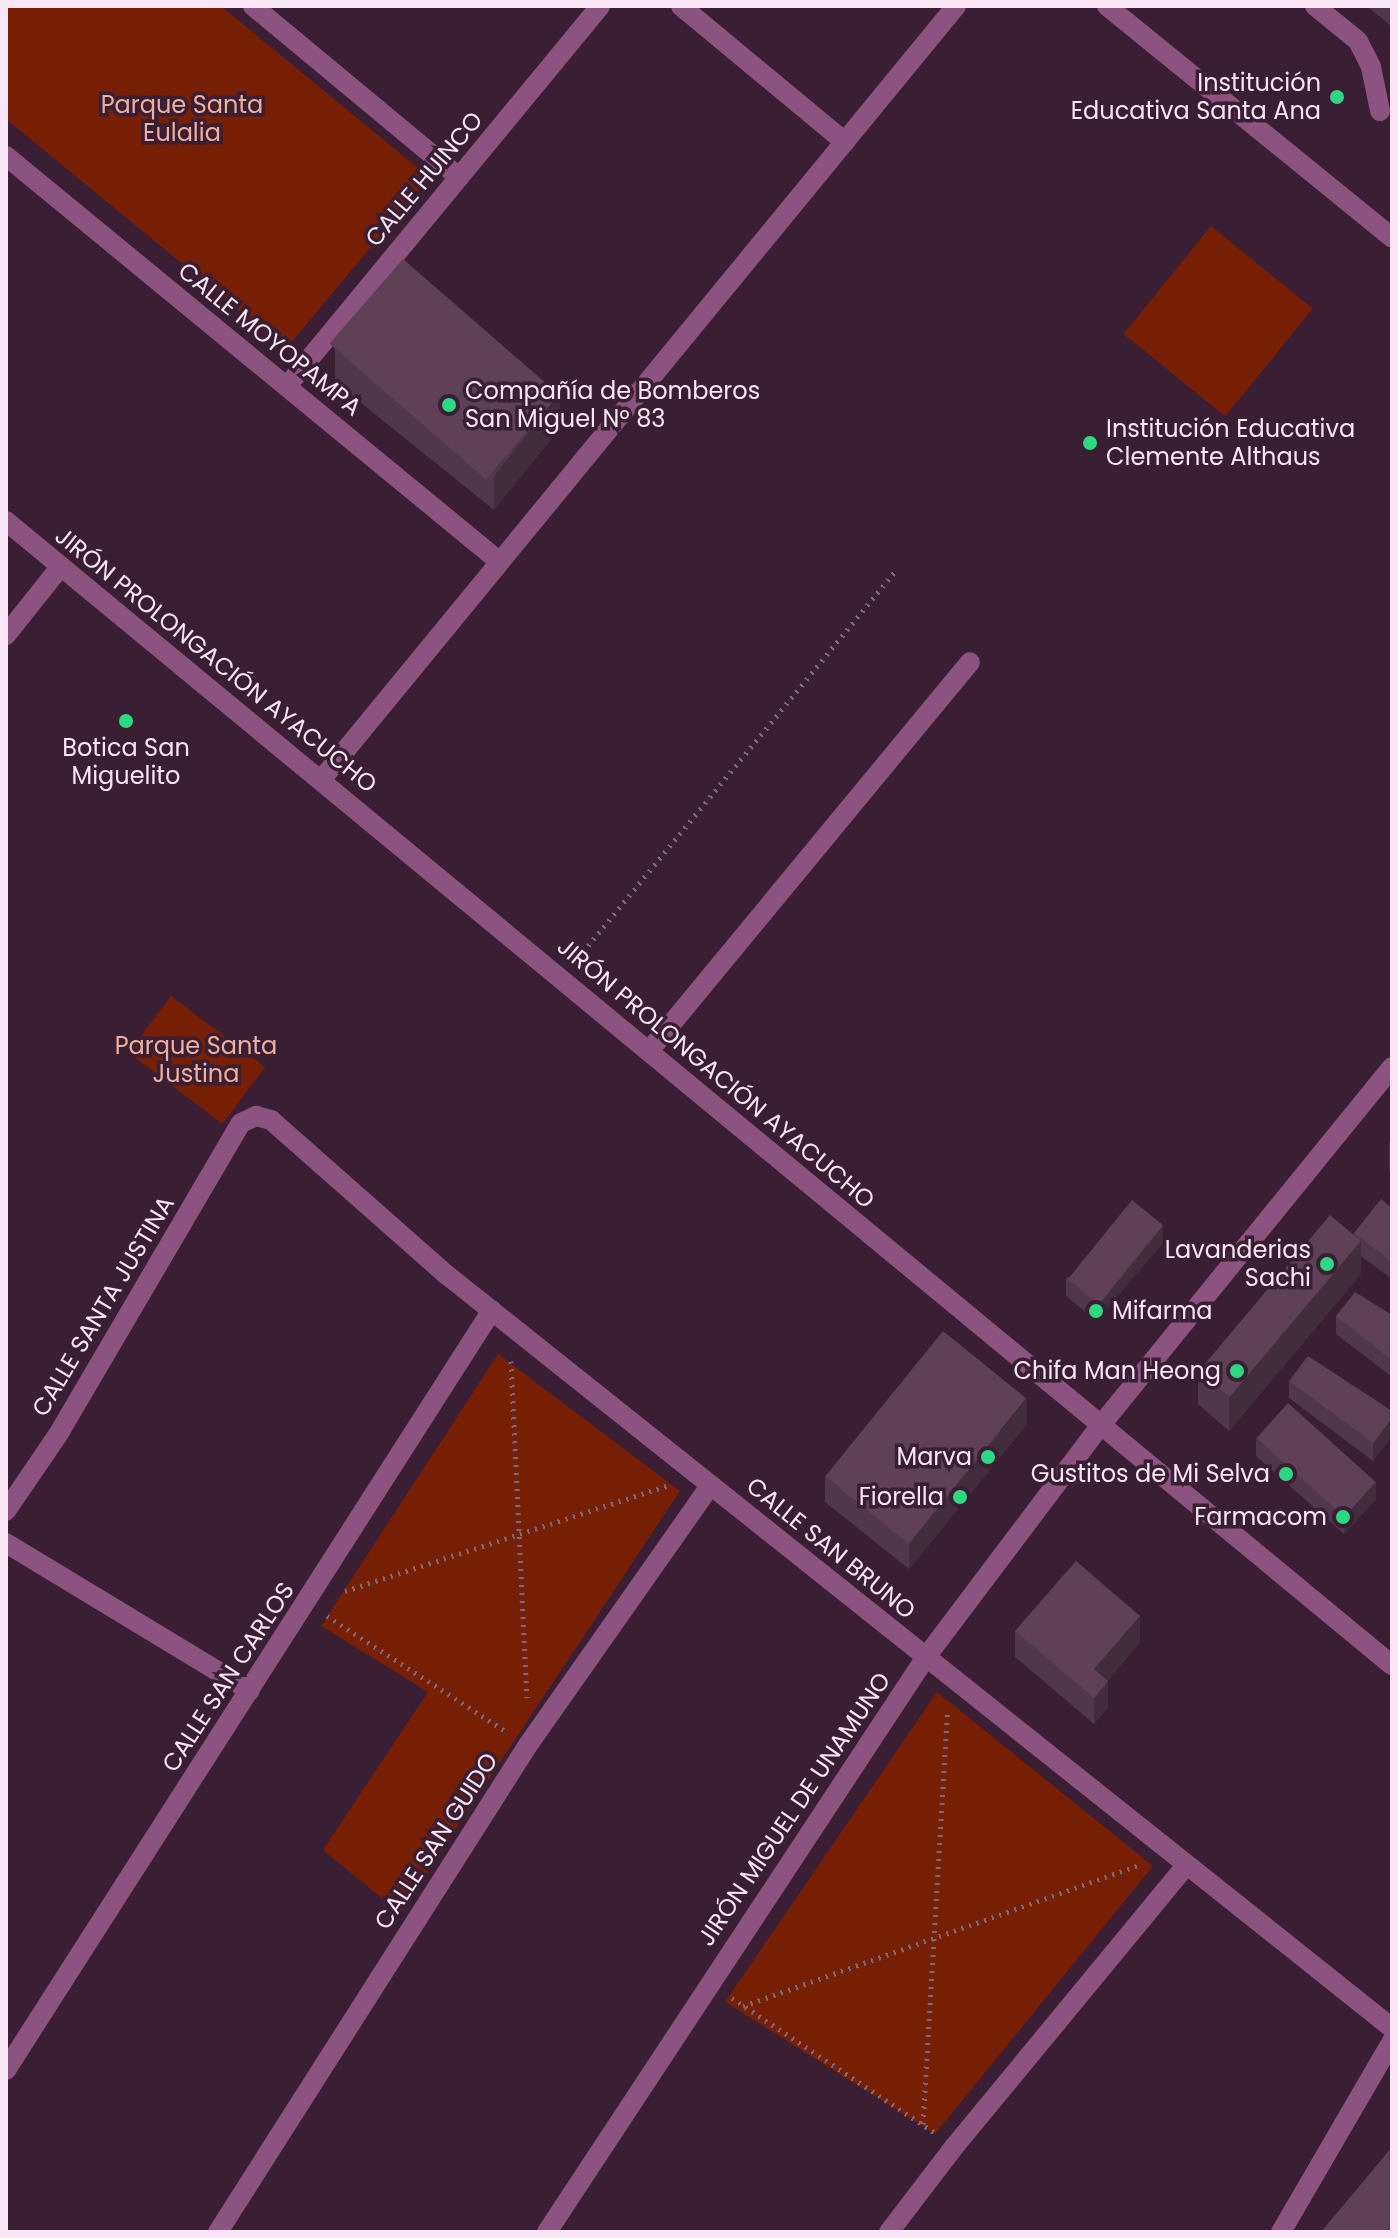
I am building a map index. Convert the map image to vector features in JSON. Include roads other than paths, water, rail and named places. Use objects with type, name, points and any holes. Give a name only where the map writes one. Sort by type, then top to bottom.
[{"type":"street","points":[[253,6],[459,177]]},
{"type":"street","name":"CALLE HUINCO","points":[[287,386],[600,6]]},
{"type":"street","points":[[681,6],[845,142]]},
{"type":"street","points":[[321,780],[956,6]]},
{"type":"street","points":[[1107,6],[1392,238]]},
{"type":"street","points":[[1315,6],[1358,41],[1371,67],[1380,111]]},
{"type":"street","name":"CALLE MOYOPAMPA","points":[[9,164],[287,386],[500,562]]},
{"type":"street","name":"JIRÓN PROLONGACIÓN AYACUCHO","points":[[6,521],[1392,1665]]},
{"type":"street","points":[[6,635],[61,566]]},
{"type":"street","points":[[649,1051],[970,662]]},
{"type":"street","name":"JIRÓN MIGUEL DE UNAMUNO","points":[[547,2232],[926,1657],[1101,1425],[1392,1067]]},
{"type":"street","name":"CALLE SAN BRUNO","points":[[241,1123],[256,1116],[271,1120],[509,1324],[1392,2028]]},
{"type":"street","name":"CALLE SANTA JUSTINA","points":[[6,1511],[59,1433],[241,1123]]},
{"type":"street","name":"CALLE SAN CARLOS","points":[[6,2070],[492,1310]]},
{"type":"street","name":"CALLE SAN GUIDO","points":[[218,2232],[528,1745],[705,1480]]},
{"type":"street","points":[[6,1543],[250,1691]]},
{"type":"street","points":[[889,2232],[1179,1859]]},
{"type":"street","points":[[1281,2232],[1392,2041]]},
{"type":"place","name":"Institución Educativa Santa Ana","points":[[1337,97]]},
{"type":"place","name":"Compañía de Bomberos San Miguel Nº 83","points":[[449,405]]},
{"type":"place","name":"Institución Educativa Clemente Althaus","points":[[1090,443]]},
{"type":"place","name":"Botica San Miguelito","points":[[126,721]]},
{"type":"place","name":"Lavanderias Sachi","points":[[1327,1264]]},
{"type":"place","name":"Mifarma","points":[[1096,1311]]},
{"type":"place","name":"Chifa Man Heong","points":[[1237,1371]]},
{"type":"place","name":"Marva","points":[[988,1457]]},
{"type":"place","name":"Gustitos de Mi Selva","points":[[1286,1474]]},
{"type":"place","name":"Fiorella","points":[[960,1497]]},
{"type":"place","name":"Farmacom","points":[[1343,1517]]},
{"type":"park label","name":"Parque Santa Eulalia","points":[[182,119]]},
{"type":"park label","name":"Parque Santa Justina","points":[[196,1060]]}]
